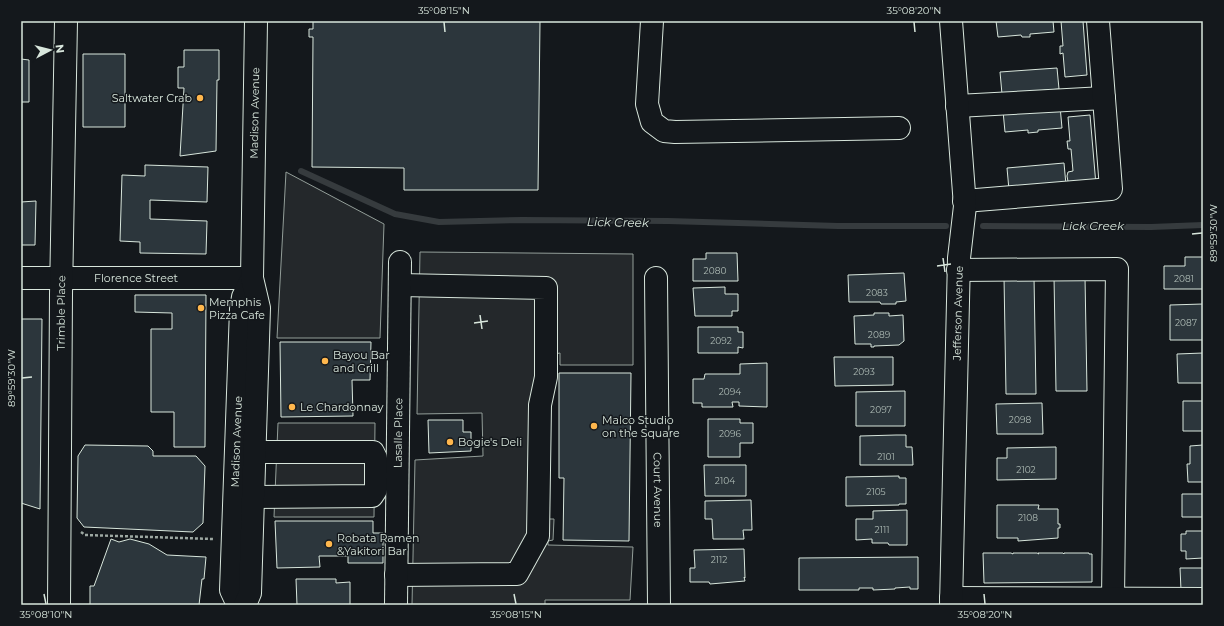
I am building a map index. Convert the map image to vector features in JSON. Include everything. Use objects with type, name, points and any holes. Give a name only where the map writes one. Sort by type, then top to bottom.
[{"type":"street","name":"Trimble Place","points":[[60,605],[61,278],[66,21]]},
{"type":"street","name":"Madison Avenue","points":[[245,605],[250,593],[259,308],[252,278],[256,21]]},
{"type":"street","points":[[652,21],[647,104],[652,122],[664,131],[899,128]]},
{"type":"street","name":"Jefferson Avenue","points":[[951,21],[965,206],[958,258],[951,601]]},
{"type":"street","points":[[964,201],[1111,189],[1098,21]]},
{"type":"street","points":[[957,106],[1104,98]]},
{"type":"street","name":"Lasalle Place","points":[[396,605],[400,262]]},
{"type":"street","points":[[958,270],[1117,268],[1113,599]]},
{"type":"street","name":"Florence Street","points":[[21,278],[252,278]]},
{"type":"street","name":"Madison Avenue","points":[[238,605],[231,590],[241,309],[243,298],[252,278]]},
{"type":"street","name":"Court Avenue","points":[[656,278],[659,605]]},
{"type":"street","points":[[396,575],[517,574],[538,536],[540,405],[546,377],[546,288],[400,285]]},
{"type":"street","points":[[253,497],[372,496],[376,490],[376,458],[373,452],[254,452]]},
{"type":"street","points":[[376,479],[397,479]]},
{"type":"street","points":[[951,601],[1203,599]]},
{"type":"path","points":[[80,531],[85,534],[213,539]]},
{"type":"shaded area","points":[[286,172],[384,224],[380,338],[277,338]]},
{"type":"shaded area","points":[[420,252],[633,254],[633,365],[560,365],[560,353],[555,354],[547,415],[543,519],[554,519],[553,540],[548,541],[548,545],[633,547],[630,600],[545,600],[545,605],[412,605],[415,460],[483,456],[482,413],[417,414]]},
{"type":"shaded area","points":[[278,423],[375,423],[374,517],[274,517]]},
{"type":"building","points":[[313,21],[540,21],[538,190],[404,190],[404,168],[312,167],[313,37],[309,37],[309,29],[313,29]]},
{"type":"building","points":[[996,21],[1053,21],[1054,32],[1030,34],[1030,37],[1022,37],[1021,35],[998,37]]},
{"type":"building","points":[[1061,21],[1083,21],[1087,75],[1065,77],[1063,53],[1060,54],[1060,46],[1063,46]]},
{"type":"building","name":"Saltwater Crab","points":[[184,50],[219,50],[219,80],[217,80],[216,151],[180,156],[184,88],[178,88],[178,67],[184,67]]},
{"type":"building","points":[[83,54],[125,54],[125,127],[83,127]]},
{"type":"building","points":[[21,59],[29,60],[29,102],[21,102]]},
{"type":"building","points":[[1057,68],[1059,89],[1002,94],[1000,72]]},
{"type":"building","points":[[1060,106],[1062,128],[1038,130],[1038,132],[1028,133],[1028,130],[1005,132],[1003,111]]},
{"type":"building","points":[[1090,115],[1096,185],[1069,187],[1067,176],[1068,172],[1073,171],[1071,149],[1068,149],[1067,141],[1070,141],[1068,117]]},
{"type":"building","points":[[1064,163],[1066,185],[1009,190],[1007,168]]},
{"type":"building","points":[[145,165],[208,167],[207,202],[150,200],[150,219],[207,221],[206,254],[140,253],[140,242],[120,241],[122,175],[145,176]]},
{"type":"building","points":[[36,201],[35,245],[21,245],[21,202]]},
{"type":"building","points":[[706,253],[737,253],[738,281],[693,281],[693,259],[706,259]]},
{"type":"building","points":[[1185,257],[1203,257],[1203,289],[1164,289],[1164,266],[1185,266]]},
{"type":"building","points":[[904,273],[906,301],[896,302],[896,304],[881,304],[880,302],[849,302],[848,275]]},
{"type":"building","points":[[1004,277],[1034,277],[1036,394],[1006,394]]},
{"type":"building","points":[[1054,277],[1085,277],[1087,391],[1056,391]]},
{"type":"building","points":[[725,287],[725,294],[738,294],[738,311],[732,311],[732,316],[695,316],[693,288]]},
{"type":"building","points":[[135,295],[206,295],[205,447],[174,447],[174,412],[151,412],[151,329],[172,329],[172,313],[135,312]]},
{"type":"building","points":[[1203,304],[1203,340],[1170,340],[1170,305]]},
{"type":"building","points":[[874,313],[889,313],[889,316],[903,315],[904,341],[899,345],[874,347],[871,347],[871,344],[855,344],[854,316],[874,315]]},
{"type":"building","points":[[21,319],[42,319],[40,509],[21,503]]},
{"type":"building","points":[[698,327],[738,327],[738,332],[743,332],[743,348],[738,347],[738,353],[698,353]]},
{"type":"building","name":"Bayou Bar and Grill","points":[[280,342],[371,342],[370,380],[352,380],[353,416],[281,417]]},
{"type":"building","points":[[1203,353],[1203,383],[1178,383],[1177,354]]},
{"type":"building","points":[[834,357],[893,357],[893,385],[835,386]]},
{"type":"building","points":[[767,363],[767,407],[739,406],[739,402],[732,402],[733,407],[702,407],[702,403],[693,403],[693,379],[704,379],[705,374],[740,374],[740,364]]},
{"type":"building","name":"Malco Studio on the Square","points":[[559,373],[631,373],[629,541],[563,540],[564,478],[559,478]]},
{"type":"building","points":[[905,391],[905,426],[856,426],[856,392]]},
{"type":"building","points":[[1183,401],[1203,401],[1203,431],[1183,431]]},
{"type":"building","points":[[1042,403],[1043,434],[997,434],[996,404]]},
{"type":"building","points":[[708,419],[740,419],[740,423],[753,423],[753,443],[740,443],[740,457],[708,457]]},
{"type":"building","name":"Bogie's Deli","points":[[428,420],[463,420],[463,432],[471,432],[471,451],[429,453]]},
{"type":"building","points":[[906,435],[906,447],[912,447],[913,465],[860,465],[860,436]]},
{"type":"building","points":[[85,445],[148,446],[153,451],[153,456],[196,456],[205,466],[203,523],[193,532],[84,527],[77,518],[78,456]]},
{"type":"building","points":[[1203,445],[1203,482],[1188,482],[1187,464],[1190,464],[1190,446]]},
{"type":"building","points":[[1056,447],[1056,479],[997,480],[997,458],[1007,458],[1007,448]]},
{"type":"building","points":[[704,465],[746,465],[746,496],[705,496]]},
{"type":"building","points":[[899,476],[899,478],[906,478],[906,504],[846,506],[846,477]]},
{"type":"building","points":[[1182,494],[1203,494],[1203,517],[1182,517]]},
{"type":"building","points":[[751,500],[752,530],[743,530],[744,539],[713,539],[712,519],[705,519],[705,501]]},
{"type":"building","points":[[997,505],[1039,505],[1038,509],[1058,509],[1058,524],[1060,524],[1060,528],[1058,528],[1058,538],[1018,541],[1018,538],[997,538]]},
{"type":"building","points":[[907,510],[907,545],[872,543],[872,539],[856,540],[856,519],[873,519],[873,511]]},
{"type":"building","name":"Robata Ramen &Yakitori Bar","points":[[275,521],[373,521],[373,533],[383,533],[383,563],[348,563],[348,556],[319,556],[320,567],[277,568]]},
{"type":"building","points":[[1186,531],[1203,531],[1203,558],[1186,559],[1186,551],[1181,551],[1181,534],[1186,534]]},
{"type":"building","points":[[111,539],[119,542],[130,539],[149,544],[167,555],[206,557],[199,605],[90,605],[90,586],[94,586]]},
{"type":"building","points":[[744,549],[745,581],[710,584],[709,582],[690,582],[690,568],[695,568],[694,550]]},
{"type":"building","points":[[983,553],[1089,553],[1092,554],[1092,582],[984,583]]},
{"type":"building","points":[[918,557],[918,589],[910,589],[910,587],[873,590],[873,588],[859,588],[859,590],[799,590],[799,558]]},
{"type":"building","points":[[1180,568],[1203,568],[1203,589],[1181,590]]},
{"type":"building","name":"Robata Ramen &Yakitori Bar","points":[[296,579],[336,579],[336,583],[350,582],[350,605],[297,605]]},
{"type":"waterway","name":"Lick Creek","points":[[301,171],[395,214],[439,222],[522,220],[668,221],[838,226],[946,226]]},
{"type":"waterway","name":"Lick Creek","points":[[983,226],[1151,227],[1203,225]]},
{"type":"place","name":"Saltwater Crab","points":[[200,98]]},
{"type":"place","name":"Memphis Pizza Cafe","points":[[201,308]]},
{"type":"place","name":"Bayou Bar and Grill","points":[[325,361]]},
{"type":"place","name":"Le Chardonnay","points":[[292,407]]},
{"type":"place","name":"Malco Studio on the Square","points":[[594,426]]},
{"type":"place","name":"Bogie's Deli","points":[[450,442]]},
{"type":"place","name":"Robata Ramen &Yakitori Bar","points":[[329,544]]}]
